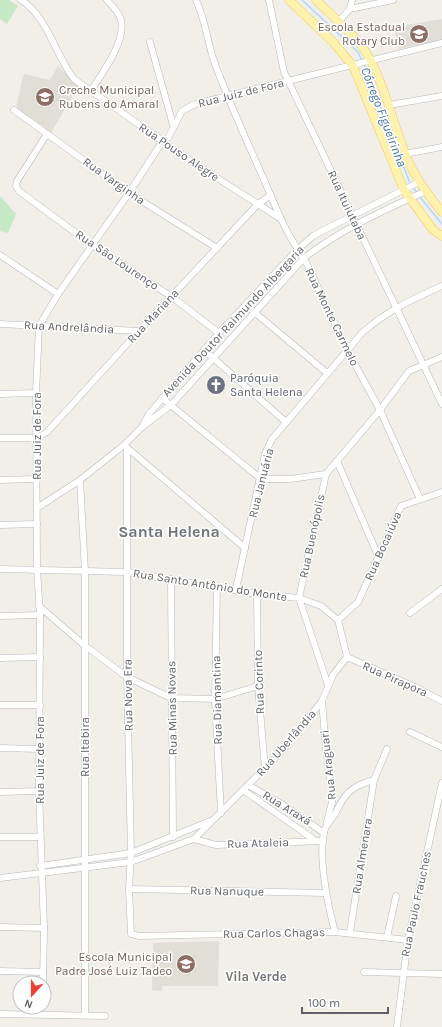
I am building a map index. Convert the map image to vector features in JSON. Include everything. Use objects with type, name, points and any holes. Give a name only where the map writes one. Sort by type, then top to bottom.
[{"type":"main road","points":[[289,0],[333,42],[353,66],[404,190],[434,230],[442,236]]},
{"type":"main road","points":[[316,0],[359,41],[367,62],[389,105],[405,154],[419,182],[441,209]]},
{"type":"street","name":"Rua Pouso Alegre","points":[[21,0],[37,15],[63,64],[74,79],[162,142],[282,219]]},
{"type":"street","points":[[91,92],[117,47],[121,35],[121,19],[117,11],[106,0]]},
{"type":"street","name":"Rua Monte Carmelo","points":[[196,0],[204,18],[210,49],[226,96],[270,195],[297,250],[304,258],[347,350],[380,410],[420,499]]},
{"type":"street","name":"Rua Ituiutaba","points":[[269,0],[284,72],[442,404]]},
{"type":"street","points":[[338,22],[350,9],[352,0]]},
{"type":"street","points":[[350,9],[393,0]]},
{"type":"street","points":[[150,42],[173,125]]},
{"type":"street","name":"Rua Juiz de Fora","points":[[43,972],[44,928],[40,866],[40,614],[37,569],[36,393],[39,326],[58,294],[129,193],[162,142],[168,138],[173,130],[173,125],[182,111],[195,104],[442,43]]},
{"type":"street","points":[[389,105],[442,96]]},
{"type":"street","name":"Rua Varginha","points":[[14,110],[129,193],[217,248]]},
{"type":"street","name":"Rua São Lourenço","points":[[47,134],[17,181],[16,186],[19,191],[92,245],[172,297],[219,333]]},
{"type":"street","points":[[405,154],[442,147]]},
{"type":"street","name":"Avenida Doutor Raimundo Albergaria","points":[[142,427],[149,414],[204,350],[247,306],[297,250],[313,236],[419,182]]},
{"type":"street","name":"Avenida Doutor Raimundo Albergaria","points":[[37,508],[80,480],[125,446],[142,427],[171,405],[304,258],[320,246],[356,225],[426,191]]},
{"type":"street","name":"Rua Mariana","points":[[37,438],[54,426],[139,331],[258,204],[270,195]]},
{"type":"street","points":[[0,255],[58,294]]},
{"type":"street","name":"Rua Januária","points":[[236,589],[268,446],[327,373],[376,320],[395,308],[442,286]]},
{"type":"street","points":[[247,306],[327,373]]},
{"type":"street","name":"Rua Andrelândia","points":[[0,324],[139,331]]},
{"type":"street","points":[[204,350],[286,422]]},
{"type":"street","points":[[162,398],[261,479],[290,479],[326,474],[380,410],[409,371],[442,357]]},
{"type":"street","points":[[0,394],[36,393]]},
{"type":"street","points":[[0,438],[37,438]]},
{"type":"street","points":[[125,446],[245,548]]},
{"type":"street","name":"Rua Nova Era","points":[[125,446],[127,677],[131,853],[129,890],[130,932],[134,936],[139,936]]},
{"type":"street","points":[[337,461],[378,558]]},
{"type":"street","name":"Rua Buenópolis","points":[[299,598],[326,474]]},
{"type":"street","points":[[0,480],[37,480]]},
{"type":"street","name":"Rua Itabira","points":[[80,480],[85,571],[85,1015]]},
{"type":"street","name":"Rua Bocaiúva","points":[[338,620],[358,602],[401,506],[442,492]]},
{"type":"street","points":[[0,525],[37,524]]},
{"type":"street","name":"Rua Santo Antônio do Monte","points":[[0,569],[127,572],[236,589],[257,594],[299,598],[321,606],[338,620]]},
{"type":"street","name":"Rua Minas Novas","points":[[171,579],[173,836]]},
{"type":"street","name":"Rua Diamantina","points":[[217,586],[215,699],[221,813]]},
{"type":"street","points":[[410,613],[442,589]]},
{"type":"street","name":"Rua Corinto","points":[[257,594],[258,686],[265,769]]},
{"type":"street","points":[[299,598],[328,685]]},
{"type":"street","points":[[39,606],[84,645],[127,677],[171,698],[215,699],[258,686]]},
{"type":"street","points":[[0,616],[40,614]]},
{"type":"street","points":[[338,620],[347,657]]},
{"type":"street","points":[[0,658],[40,657]]},
{"type":"street","name":"Rua Uberlândia","points":[[0,878],[41,875],[131,862],[194,839],[282,751],[322,701],[335,671],[347,657]]},
{"type":"street","name":"Rua Pirapora","points":[[347,657],[415,687],[442,701]]},
{"type":"street","name":"Rua Araguari","points":[[322,701],[326,749],[333,798],[325,830],[319,841],[325,893],[335,932]]},
{"type":"street","points":[[0,705],[40,705]]},
{"type":"street","points":[[410,732],[442,747]]},
{"type":"street","points":[[0,748],[40,749]]},
{"type":"street","name":"Rua Almenara","points":[[350,932],[374,780],[387,749]]},
{"type":"street","points":[[325,830],[346,793],[363,783],[374,780]]},
{"type":"street","name":"Rua Paulo Frauches","points":[[397,1027],[402,973],[408,940],[442,783]]},
{"type":"street","name":"Rua Araxá","points":[[246,787],[282,804],[325,830]]},
{"type":"street","name":"Rua Araxá","points":[[246,787],[319,841]]},
{"type":"street","points":[[0,792],[40,791]]},
{"type":"street","name":"Rua Uberlândia","points":[[40,866],[131,853],[212,820]]},
{"type":"street","points":[[0,837],[40,837]]},
{"type":"street","name":"Rua Ataleia","points":[[194,839],[216,845],[319,841]]},
{"type":"street","name":"Rua Nanuque","points":[[129,890],[325,893]]},
{"type":"street","points":[[387,937],[396,896]]},
{"type":"street","points":[[0,926],[44,928]]},
{"type":"street","name":"Rua Carlos Chagas","points":[[139,936],[350,932],[408,940]]},
{"type":"street","points":[[0,971],[43,972]]},
{"type":"street","points":[[364,972],[442,974]]},
{"type":"street","points":[[52,1011],[105,1016]]},
{"type":"street","points":[[0,1014],[12,1013]]},
{"type":"shaded area","name":"Escola Estadual Rotary Club","points":[[442,19],[442,40],[399,49],[394,27]]},
{"type":"shaded area","name":"Creche Municipal Rubens do Amaral","points":[[58,66],[78,86],[51,133],[16,108],[23,76],[25,74],[50,80]]},
{"type":"shaded area","name":"Escola Municipal Padre José Luiz Tadeo","points":[[219,941],[218,986],[162,986],[162,991],[152,990],[153,943]]},
{"type":"green space","points":[[0,0],[9,0],[18,6],[7,24],[0,19]]},
{"type":"green space","points":[[0,196],[16,214],[8,233],[0,231]]},
{"type":"waterway","name":"Córrego Figueirinha","points":[[302,0],[358,52],[362,61]]},
{"type":"waterway","name":"Córrego Figueirinha","points":[[364,64],[410,183]]},
{"type":"waterway","name":"Córrego Figueirinha","points":[[412,186],[417,193]]},
{"type":"waterway","name":"Córrego Figueirinha","points":[[419,196],[442,224]]},
{"type":"place","name":"Escola Estadual Rotary Club","points":[[419,34]]},
{"type":"place","name":"Creche Municipal Rubens do Amaral","points":[[45,97]]},
{"type":"place","name":"Paróquia Santa Helena","points":[[216,385]]},
{"type":"place","name":"Escola Municipal Padre José Luiz Tadeo","points":[[186,964]]},
{"type":"district","name":"Santa Helena","points":[[169,531]]},
{"type":"district","name":"Vila Verde","points":[[256,976]]}]
